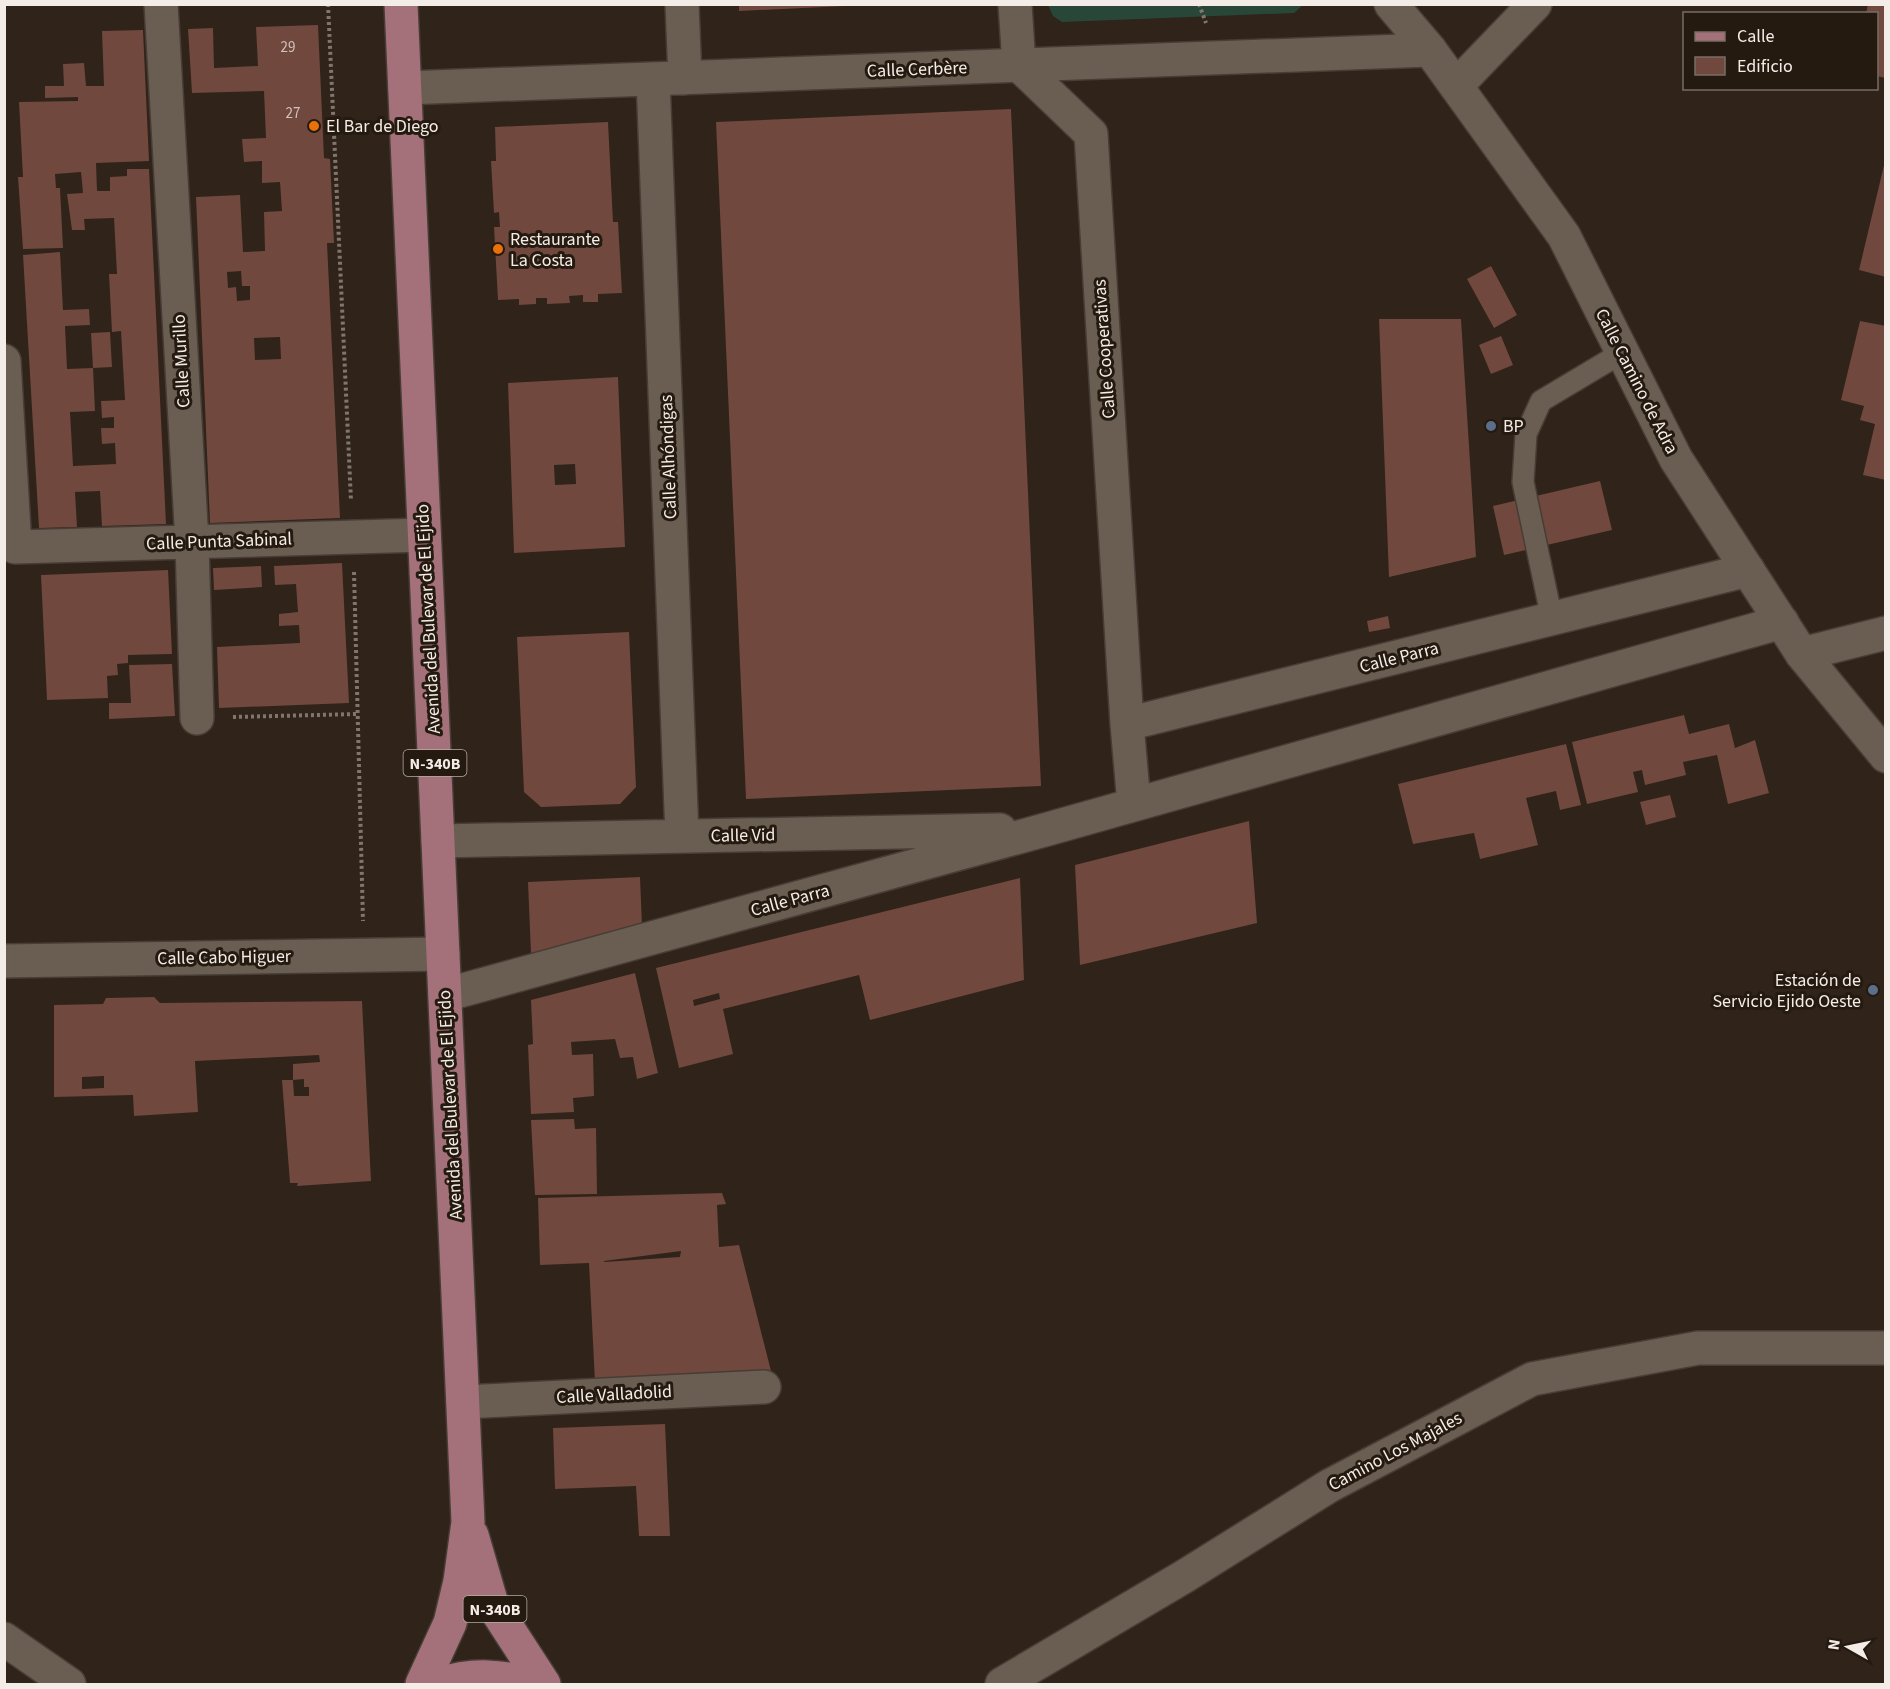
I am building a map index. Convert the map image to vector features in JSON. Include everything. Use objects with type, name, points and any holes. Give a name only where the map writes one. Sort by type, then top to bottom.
[{"type":"main road","name":"Avenida del Bulevar de El Ejido","points":[[401,4],[468,1522]]},
{"type":"main road","name":"N-340B","points":[[422,1684],[450,1623],[460,1581],[468,1522]]},
{"type":"main road","name":"N-340B","points":[[468,1522],[492,1604],[544,1684]]},
{"type":"main road","points":[[441,1684],[459,1678],[504,1676],[533,1684]]},
{"type":"street","name":"Calle Murillo","points":[[161,4],[192,542],[197,718]]},
{"type":"street","name":"Calle Alhóndigas","points":[[682,4],[669,78],[682,836]]},
{"type":"street","points":[[1015,4],[1019,65]]},
{"type":"street","name":"Calle Camino de Adra","points":[[1391,4],[1430,50],[1564,236],[1676,459],[1802,654],[1886,756]]},
{"type":"street","points":[[1456,86],[1535,4]]},
{"type":"street","name":"Calle Cerbère","points":[[405,88],[1430,50]]},
{"type":"street","name":"Calle Cooperativas","points":[[1019,65],[1090,134],[1127,724]]},
{"type":"street","name":"Calle Punta Sabinal","points":[[4,361],[15,547],[424,535]]},
{"type":"street","name":"Calle Parra","points":[[1127,724],[1748,570]]},
{"type":"street","name":"Calle Parra","points":[[445,995],[1048,829],[1782,622]]},
{"type":"street","points":[[1802,654],[1886,633]]},
{"type":"street","points":[[1127,724],[1134,804]]},
{"type":"street","name":"Calle Vid","points":[[438,841],[1048,829]]},
{"type":"street","name":"Calle Cabo Higuer","points":[[4,961],[443,954]]},
{"type":"street","name":"Camino Los Majales","points":[[1002,1684],[1174,1582],[1329,1486],[1532,1378],[1698,1348],[1881,1349]]},
{"type":"street","name":"Calle Valladolid","points":[[464,1402],[764,1387]]},
{"type":"street","points":[[4,1639],[69,1684]]},
{"type":"lane","points":[[1552,619],[1523,482],[1526,434],[1541,401],[1623,352]]},
{"type":"path","points":[[328,4],[353,537],[364,955]]},
{"type":"path","points":[[197,718],[358,714]]},
{"type":"green space","points":[[1048,4],[1303,5],[1294,13],[1062,22],[1053,16]]},
{"type":"building","points":[[739,4],[845,4],[845,6],[739,11]]},
{"type":"building","points":[[1868,4],[1886,4],[1886,78],[1878,76],[1878,12],[1866,12]]},
{"type":"building","points":[[318,25],[324,158],[330,159],[334,243],[327,243],[340,518],[210,523],[196,197],[240,195],[243,252],[265,251],[264,212],[282,211],[280,182],[262,183],[262,161],[244,162],[242,139],[266,138],[264,91],[192,93],[188,29],[213,28],[214,68],[258,66],[256,27]],"holes":[[[241,271],[242,286],[250,286],[250,300],[237,301],[236,287],[228,288],[227,272]],[[280,337],[281,359],[255,360],[254,338]]]},
{"type":"building","points":[[143,30],[149,161],[96,163],[97,191],[110,191],[110,177],[127,176],[127,169],[149,169],[166,524],[102,526],[100,491],[75,492],[77,527],[39,528],[23,255],[60,252],[63,310],[89,309],[90,325],[65,326],[67,369],[93,368],[95,411],[70,412],[73,466],[116,464],[115,443],[102,444],[101,428],[114,428],[114,417],[102,418],[101,401],[125,400],[121,331],[112,332],[109,274],[117,274],[114,218],[84,219],[85,230],[72,230],[67,194],[83,193],[81,172],[55,174],[56,188],[60,188],[63,248],[23,249],[18,177],[23,177],[19,102],[78,101],[78,97],[45,98],[45,86],[64,86],[63,64],[84,63],[86,86],[104,86],[102,31]]},
{"type":"building","points":[[1011,109],[1041,786],[746,799],[716,122]]},
{"type":"building","points":[[608,122],[613,222],[618,222],[622,293],[598,294],[598,302],[583,302],[583,295],[569,296],[570,303],[547,304],[547,298],[536,298],[536,304],[519,305],[519,299],[498,300],[494,227],[500,227],[499,212],[494,213],[491,161],[496,161],[495,127]]},
{"type":"building","points":[[1886,161],[1886,277],[1859,270]]},
{"type":"building","points":[[1491,266],[1517,315],[1494,328],[1467,279]]},
{"type":"building","points":[[1379,319],[1461,319],[1476,557],[1389,577]]},
{"type":"building","points":[[1860,321],[1886,326],[1886,480],[1863,475],[1875,424],[1860,420],[1864,406],[1841,400]]},
{"type":"building","points":[[110,332],[112,367],[93,368],[91,333]]},
{"type":"building","points":[[1501,336],[1513,365],[1491,374],[1479,345]]},
{"type":"building","points":[[618,377],[625,547],[514,553],[508,383]],"holes":[[[575,464],[576,484],[555,485],[554,465]]]},
{"type":"building","points":[[1600,481],[1612,530],[1504,555],[1493,506]]},
{"type":"building","points":[[342,563],[349,703],[219,708],[217,647],[300,643],[299,625],[279,626],[279,614],[298,612],[296,584],[275,585],[274,566]]},
{"type":"building","points":[[261,566],[262,587],[214,590],[213,568]]},
{"type":"building","points":[[168,570],[172,654],[128,655],[128,663],[117,664],[118,675],[107,676],[108,698],[47,700],[41,575]]},
{"type":"building","points":[[1388,616],[1390,628],[1369,632],[1367,621]]},
{"type":"building","points":[[629,632],[636,787],[620,804],[541,807],[524,792],[517,637]]},
{"type":"building","points":[[172,664],[175,716],[109,719],[109,703],[131,703],[129,665]]},
{"type":"building","points":[[1684,715],[1689,734],[1729,724],[1735,748],[1755,740],[1769,793],[1728,804],[1717,755],[1683,762],[1686,775],[1645,785],[1642,770],[1633,772],[1638,792],[1587,804],[1572,742]]},
{"type":"building","points":[[1566,744],[1581,805],[1560,810],[1556,791],[1526,798],[1538,845],[1480,859],[1474,833],[1413,844],[1398,784]]},
{"type":"building","points":[[1670,795],[1676,817],[1646,825],[1640,802]]},
{"type":"building","points":[[1249,821],[1257,923],[1080,965],[1075,865]]},
{"type":"building","points":[[640,877],[642,926],[531,954],[528,882]]},
{"type":"building","points":[[1020,878],[1024,980],[870,1020],[859,975],[723,1009],[733,1054],[679,1068],[656,968]],"holes":[[[719,993],[720,999],[694,1006],[693,1000]]]},
{"type":"building","points":[[635,973],[658,1073],[637,1079],[633,1057],[620,1058],[615,1039],[571,1042],[572,1055],[593,1054],[594,1096],[573,1098],[574,1112],[531,1114],[528,1045],[533,1044],[531,1000]]},
{"type":"building","points":[[154,997],[160,1003],[362,1001],[371,1181],[297,1186],[298,1183],[290,1183],[282,1080],[293,1080],[293,1064],[320,1062],[319,1055],[195,1061],[198,1112],[134,1116],[133,1095],[54,1097],[54,1005],[103,1004],[106,998]],"holes":[[[104,1076],[104,1088],[82,1089],[82,1077]],[[304,1079],[304,1087],[309,1087],[309,1096],[294,1096],[293,1080]]]},
{"type":"building","points":[[574,1119],[575,1129],[596,1128],[597,1194],[535,1195],[531,1120]]},
{"type":"building","points":[[722,1193],[726,1204],[717,1205],[719,1247],[739,1245],[771,1371],[768,1378],[595,1382],[589,1263],[540,1265],[538,1198]],"holes":[[[681,1251],[680,1257],[604,1262]]]},
{"type":"building","points":[[665,1424],[670,1536],[639,1536],[636,1486],[555,1489],[553,1428]]},
{"type":"place","name":"El Bar de Diego","points":[[314,126]]},
{"type":"place","name":"Restaurante La Costa","points":[[498,249]]},
{"type":"place","name":"BP","points":[[1491,426]]},
{"type":"place","name":"Estación de Servicio Ejido Oeste","points":[[1873,990]]}]
